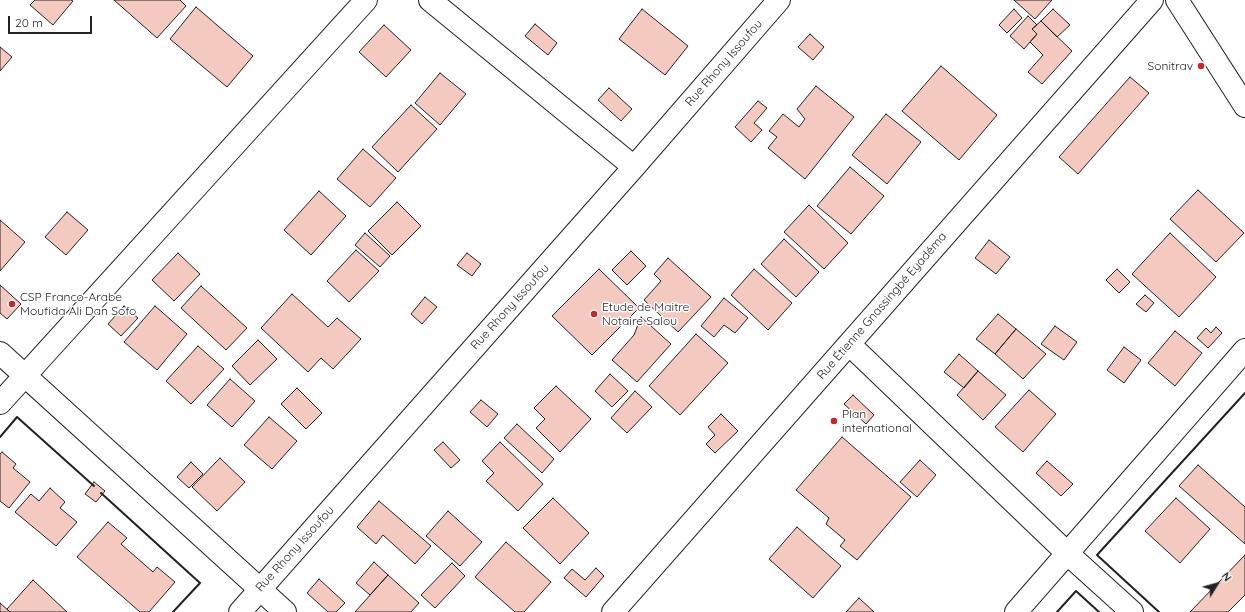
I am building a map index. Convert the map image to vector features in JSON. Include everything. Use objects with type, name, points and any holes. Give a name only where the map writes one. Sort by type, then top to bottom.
[{"type":"street","points":[[0,403],[366,0]]},
{"type":"street","points":[[430,0],[634,167]]},
{"type":"street","name":"Rue Rhony Issoufou","points":[[240,612],[634,167],[779,0]]},
{"type":"street","name":"Rue Étienne Gnassingbé Eyadéma","points":[[613,612],[1152,0]]},
{"type":"street","points":[[1177,0],[1245,106]]},
{"type":"street","points":[[849,344],[1068,554],[1132,612]]},
{"type":"street","points":[[1016,612],[1245,350]]},
{"type":"street","points":[[0,352],[285,612]]},
{"type":"building","points":[[35,0],[73,1],[53,25],[30,5]]},
{"type":"building","points":[[114,0],[180,0],[186,6],[157,38]]},
{"type":"building","points":[[1014,0],[1052,0],[1035,19]]},
{"type":"building","points":[[196,7],[253,56],[227,87],[170,39]]},
{"type":"building","points":[[642,9],[688,46],[665,75],[619,39]]},
{"type":"building","points":[[1014,9],[1022,18],[1007,33],[999,25]]},
{"type":"building","points":[[1053,9],[1070,25],[1057,37],[1041,21]]},
{"type":"building","points":[[1028,16],[1037,25],[1032,29],[1037,34],[1024,49],[1010,36]]},
{"type":"building","points":[[1041,21],[1072,51],[1042,84],[1028,72],[1043,55],[1030,42],[1037,34],[1032,29]]},
{"type":"building","points":[[535,24],[557,43],[548,55],[525,36]]},
{"type":"building","points":[[384,25],[411,50],[386,77],[359,52]]},
{"type":"building","points":[[810,34],[824,47],[813,60],[798,47]]},
{"type":"building","points":[[0,47],[12,57],[0,71]]},
{"type":"building","points":[[941,66],[997,115],[959,160],[902,111]]},
{"type":"building","points":[[440,73],[466,94],[440,125],[415,103]]},
{"type":"building","points":[[1130,77],[1149,93],[1078,174],[1059,157]]},
{"type":"building","points":[[816,86],[854,117],[805,179],[768,148],[777,137],[769,131],[783,114],[799,127],[805,119],[797,109]]},
{"type":"building","points":[[609,88],[632,109],[621,121],[598,100]]},
{"type":"building","points":[[758,101],[767,108],[754,123],[762,130],[751,142],[735,127]]},
{"type":"building","points":[[411,105],[437,129],[398,172],[372,147]]},
{"type":"building","points":[[886,114],[921,142],[887,184],[852,155]]},
{"type":"building","points":[[363,149],[396,178],[370,207],[337,179]]},
{"type":"building","points":[[850,167],[884,196],[851,234],[817,206]]},
{"type":"building","points":[[1198,190],[1244,233],[1216,262],[1170,219]]},
{"type":"building","points":[[319,191],[346,216],[311,255],[284,230]]},
{"type":"building","points":[[397,202],[421,226],[392,255],[368,231]]},
{"type":"building","points":[[809,205],[848,243],[824,269],[784,232]]},
{"type":"building","points":[[67,212],[88,230],[66,255],[45,237]]},
{"type":"building","points":[[0,220],[25,242],[0,271]]},
{"type":"building","points":[[365,233],[390,256],[380,267],[355,245]]},
{"type":"building","points":[[1170,233],[1216,277],[1179,317],[1132,274]]},
{"type":"building","points":[[784,239],[819,272],[796,297],[761,264]]},
{"type":"building","points":[[989,240],[1010,257],[996,274],[975,258]]},
{"type":"building","points":[[356,250],[379,271],[349,302],[327,281]]},
{"type":"building","points":[[631,251],[646,266],[627,285],[612,270]]},
{"type":"building","points":[[178,253],[200,274],[174,301],[152,280]]},
{"type":"building","points":[[467,253],[481,264],[472,276],[457,265]]},
{"type":"building","points":[[668,258],[711,297],[678,332],[644,300],[661,281],[654,274]]},
{"type":"building","points":[[599,269],[639,308],[592,355],[552,316]]},
{"type":"building","points":[[754,269],[792,303],[768,330],[731,295]]},
{"type":"building","points":[[1117,269],[1130,282],[1119,293],[1106,280]]},
{"type":"building","points":[[0,285],[21,304],[7,319],[0,313]]},
{"type":"building","points":[[201,286],[247,328],[226,350],[181,308]]},
{"type":"building","points":[[292,294],[328,327],[337,318],[361,339],[333,369],[321,358],[308,372],[261,328]]},
{"type":"building","points":[[1145,295],[1154,303],[1146,312],[1136,304]]},
{"type":"building","points":[[425,297],[437,307],[422,324],[411,314]]},
{"type":"building","points":[[724,298],[748,318],[735,333],[724,325],[714,337],[701,326]]},
{"type":"building","points":[[124,306],[138,318],[121,336],[108,324]]},
{"type":"building","points":[[155,306],[187,334],[157,370],[124,342]]},
{"type":"building","points":[[998,314],[1016,329],[995,354],[976,339]]},
{"type":"building","points":[[641,317],[671,344],[637,382],[612,360],[634,335]]},
{"type":"building","points":[[1055,326],[1077,342],[1064,360],[1041,344]]},
{"type":"building","points":[[1216,327],[1222,333],[1208,348],[1197,338],[1206,328],[1211,333]]},
{"type":"building","points":[[1016,329],[1046,354],[1023,379],[995,354]]},
{"type":"building","points":[[1175,331],[1202,353],[1175,386],[1148,363]]},
{"type":"building","points":[[696,334],[728,363],[680,415],[649,386]]},
{"type":"building","points":[[258,340],[277,359],[250,385],[232,366]]},
{"type":"building","points":[[198,346],[224,369],[191,404],[166,381]]},
{"type":"building","points":[[1124,347],[1141,360],[1124,383],[1107,370]]},
{"type":"building","points":[[959,354],[978,371],[964,388],[944,372]]},
{"type":"building","points":[[978,371],[1006,395],[983,420],[957,395]]},
{"type":"building","points":[[610,374],[628,391],[612,407],[595,391]]},
{"type":"building","points":[[230,379],[255,401],[232,427],[207,405]]},
{"type":"building","points":[[556,386],[591,419],[560,452],[536,428],[545,419],[534,408]]},
{"type":"building","points":[[297,388],[322,413],[306,429],[281,404]]},
{"type":"building","points":[[1029,390],[1056,414],[1023,452],[995,427]]},
{"type":"building","points":[[635,391],[652,407],[627,433],[611,418]]},
{"type":"building","points":[[853,395],[874,415],[866,424],[844,404]]},
{"type":"building","points":[[481,400],[498,414],[487,427],[470,412]]},
{"type":"building","points":[[721,414],[738,431],[715,453],[706,444],[715,435],[708,427]]},
{"type":"building","points":[[269,417],[297,441],[272,469],[244,445]]},
{"type":"building","points":[[517,424],[554,459],[542,473],[504,438]]},
{"type":"building","points":[[842,437],[911,497],[857,560],[840,546],[845,540],[826,524],[829,518],[796,490]]},
{"type":"building","points":[[443,442],[460,460],[451,468],[434,450]]},
{"type":"building","points":[[500,442],[543,484],[518,511],[486,481],[494,473],[482,461]]},
{"type":"building","points":[[2,452],[16,464],[13,468],[30,482],[9,508],[0,501],[0,454]]},
{"type":"building","points":[[220,458],[245,482],[217,511],[192,487]]},
{"type":"building","points":[[920,460],[936,475],[917,497],[900,482]]},
{"type":"building","points":[[1047,461],[1073,484],[1061,496],[1036,473]]},
{"type":"building","points":[[191,462],[203,474],[189,488],[177,477]]},
{"type":"building","points":[[1198,465],[1245,507],[1245,544],[1179,486]]},
{"type":"building","points":[[94,482],[105,491],[96,502],[85,494]]},
{"type":"building","points":[[50,488],[65,502],[60,508],[77,522],[56,546],[15,512],[31,494],[39,501]]},
{"type":"building","points":[[553,498],[589,533],[560,564],[523,528]]},
{"type":"building","points":[[1176,498],[1210,529],[1180,563],[1145,531]]},
{"type":"building","points":[[379,501],[431,546],[415,564],[383,535],[376,544],[357,527]]},
{"type":"building","points":[[448,511],[482,542],[460,566],[426,536]]},
{"type":"building","points":[[108,522],[127,538],[121,544],[153,572],[157,567],[175,582],[149,612],[140,612],[77,557]]},
{"type":"building","points":[[797,527],[841,566],[813,598],[769,559]]},
{"type":"building","points":[[506,542],[551,582],[524,612],[515,612],[475,577]]},
{"type":"building","points":[[1245,555],[1245,595],[1228,612],[1190,612]]},
{"type":"building","points":[[374,562],[388,575],[370,595],[356,583]]},
{"type":"building","points":[[452,563],[465,576],[435,608],[421,595]]},
{"type":"building","points":[[596,568],[604,576],[586,597],[564,578],[572,569],[585,580]]},
{"type":"building","points":[[388,575],[419,603],[411,612],[355,612]]},
{"type":"building","points":[[319,579],[345,603],[336,612],[328,612],[307,593]]},
{"type":"building","points":[[33,580],[67,612],[10,612],[7,609]]},
{"type":"building","points":[[859,598],[874,612],[846,612]]},
{"type":"building","points":[[0,603],[10,612],[0,612]]},
{"type":"wall","points":[[1159,612],[1097,555],[1245,393]]},
{"type":"wall","points":[[0,437],[17,417],[94,486]]},
{"type":"wall","points":[[101,493],[200,583],[173,612]]},
{"type":"wall","points":[[1057,612],[1076,591],[1099,612]]},
{"type":"place","name":"Sonitrav","points":[[1201,66]]},
{"type":"place","name":"CSP Franco-Arabe Moufida Ali Dan Sofo","points":[[12,304]]},
{"type":"place","name":"Etude de Maitre Notaire Salou","points":[[594,314]]},
{"type":"place","name":"Plan international","points":[[834,421]]}]
